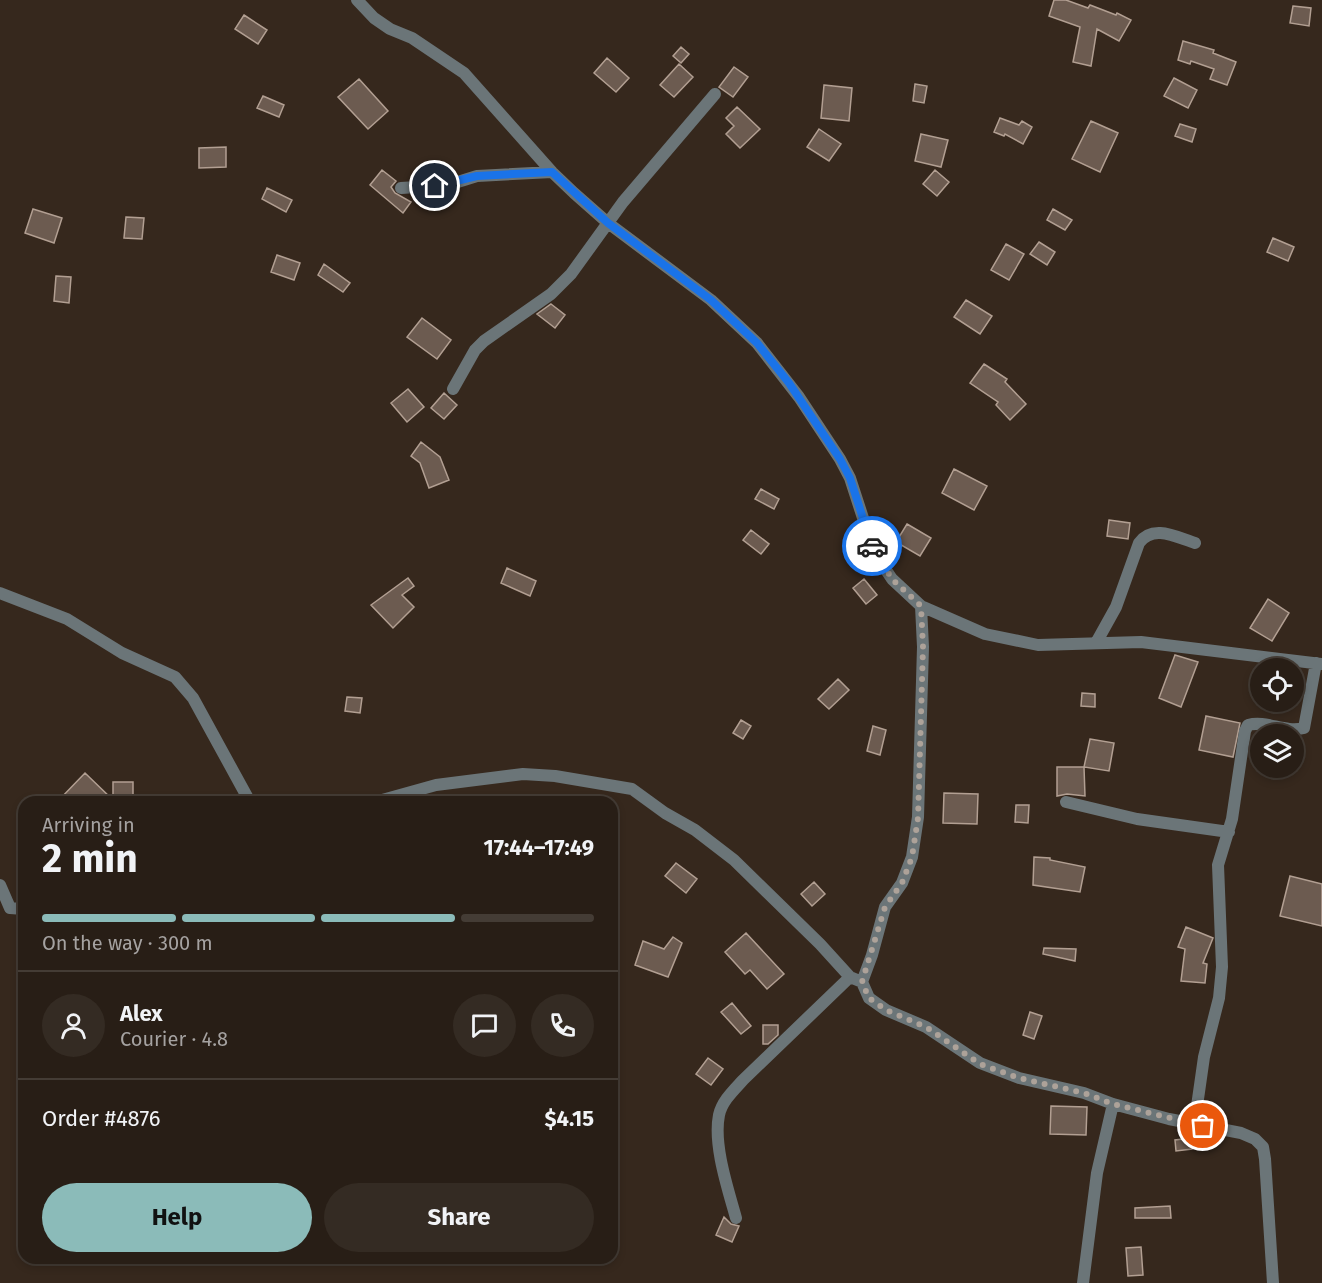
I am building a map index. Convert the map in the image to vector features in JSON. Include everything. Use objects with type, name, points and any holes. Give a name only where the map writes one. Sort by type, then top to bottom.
[{"type":"street","points":[[357,0],[374,18],[390,29],[412,38],[464,73],[552,172],[608,223],[737,322],[779,369],[840,459],[850,478],[874,552],[892,579],[921,606],[985,634],[1038,645],[1141,642],[1319,664],[1304,728],[1286,730],[1256,723],[1248,726],[1245,731],[1229,832],[1218,865],[1222,968],[1219,998],[1204,1057],[1197,1106],[1198,1117],[1203,1126]]},
{"type":"street","points":[[453,389],[475,350],[551,294],[571,274],[608,223],[715,94]]},
{"type":"street","points":[[401,188],[448,185],[477,176],[552,172]]},
{"type":"street","points":[[1096,643],[1116,607],[1139,543],[1144,536],[1157,531],[1195,543]]},
{"type":"street","points":[[0,593],[67,619],[122,652],[175,677],[193,698],[247,796]]},
{"type":"street","points":[[736,1218],[722,1161],[719,1114],[728,1096],[743,1080],[856,979],[885,907],[902,883],[912,857],[918,818],[923,647],[921,606]]},
{"type":"street","points":[[397,796],[436,785],[524,774],[555,776],[632,789],[665,813],[696,830],[734,860],[856,979],[869,998],[886,1010],[926,1027],[980,1064],[1019,1078],[1084,1093],[1113,1104],[1241,1133],[1255,1139],[1263,1147],[1273,1283]]},
{"type":"street","points":[[1066,802],[1137,819],[1229,832]]},
{"type":"street","points":[[0,885],[10,908],[18,909]]},
{"type":"street","points":[[1083,1283],[1097,1173],[1113,1104]]},
{"type":"building","points":[[1054,0],[1066,0],[1088,8],[1090,5],[1131,20],[1119,41],[1097,29],[1091,66],[1073,62],[1080,27],[1049,16]]},
{"type":"building","points":[[1293,6],[1311,8],[1309,26],[1290,23]]},
{"type":"building","points":[[244,15],[267,30],[258,44],[235,29]]},
{"type":"building","points":[[1183,41],[1214,50],[1213,53],[1236,62],[1227,85],[1210,79],[1214,69],[1191,61],[1190,64],[1178,60]]},
{"type":"building","points":[[681,47],[689,54],[681,63],[673,56]]},
{"type":"building","points":[[607,58],[629,78],[616,92],[594,73]]},
{"type":"building","points":[[679,64],[693,77],[674,97],[660,85]]},
{"type":"building","points":[[734,67],[748,77],[733,97],[719,87]]},
{"type":"building","points":[[1174,78],[1197,90],[1188,108],[1164,96]]},
{"type":"building","points":[[359,79],[388,111],[368,129],[338,97]]},
{"type":"building","points":[[915,84],[927,86],[924,103],[913,101]]},
{"type":"building","points":[[824,85],[852,88],[849,121],[821,118]]},
{"type":"building","points":[[263,96],[284,105],[279,117],[257,108]]},
{"type":"building","points":[[737,107],[760,129],[740,148],[726,134],[734,126],[726,118]]},
{"type":"building","points":[[1000,118],[1019,125],[1022,121],[1032,127],[1023,144],[1005,134],[1004,136],[994,132]]},
{"type":"building","points":[[1091,121],[1118,133],[1100,172],[1072,159]]},
{"type":"building","points":[[1180,124],[1196,129],[1192,142],[1175,136]]},
{"type":"building","points":[[819,129],[841,144],[829,161],[807,147]]},
{"type":"building","points":[[921,134],[948,140],[941,167],[915,161]]},
{"type":"building","points":[[226,147],[226,167],[199,168],[199,148]]},
{"type":"building","points":[[382,170],[396,181],[391,187],[395,193],[411,202],[403,213],[370,185]]},
{"type":"building","points":[[935,170],[949,182],[937,196],[923,184]]},
{"type":"building","points":[[267,188],[292,200],[286,212],[262,199]]},
{"type":"building","points":[[33,209],[62,218],[54,243],[25,233]]},
{"type":"building","points":[[1053,209],[1072,220],[1065,230],[1047,220]]},
{"type":"building","points":[[126,217],[144,218],[142,239],[124,238]]},
{"type":"building","points":[[1273,238],[1294,247],[1288,261],[1267,252]]},
{"type":"building","points":[[1039,242],[1055,252],[1047,265],[1030,254]]},
{"type":"building","points":[[1006,244],[1024,254],[1009,280],[991,270]]},
{"type":"building","points":[[277,255],[300,263],[294,280],[271,272]]},
{"type":"building","points":[[324,264],[350,283],[343,292],[318,275]]},
{"type":"building","points":[[56,276],[71,277],[69,303],[54,301]]},
{"type":"building","points":[[966,300],[992,316],[980,334],[954,317]]},
{"type":"building","points":[[551,304],[565,315],[555,328],[537,314]]},
{"type":"building","points":[[422,318],[451,340],[437,359],[407,337]]},
{"type":"building","points":[[984,364],[1007,379],[1005,382],[1026,404],[1010,420],[996,405],[998,402],[970,383]]},
{"type":"building","points":[[408,389],[424,407],[407,422],[391,403]]},
{"type":"building","points":[[444,393],[457,405],[444,419],[431,408]]},
{"type":"building","points":[[421,442],[440,457],[449,480],[429,488],[420,463],[411,456]]},
{"type":"building","points":[[954,469],[987,486],[974,510],[942,493]]},
{"type":"building","points":[[761,489],[779,499],[774,509],[755,499]]},
{"type":"building","points":[[1109,520],[1130,523],[1128,539],[1107,536]]},
{"type":"building","points":[[907,524],[931,538],[920,556],[896,542]]},
{"type":"building","points":[[751,530],[769,544],[761,554],[743,540]]},
{"type":"building","points":[[507,568],[536,581],[530,596],[501,583]]},
{"type":"building","points":[[408,578],[414,586],[402,595],[414,607],[393,628],[371,605]]},
{"type":"building","points":[[864,579],[877,595],[866,604],[853,588]]},
{"type":"building","points":[[1268,599],[1289,613],[1272,641],[1250,628]]},
{"type":"building","points":[[1175,655],[1198,662],[1181,707],[1159,698]]},
{"type":"building","points":[[838,679],[849,690],[829,709],[818,699]]},
{"type":"building","points":[[1082,693],[1095,694],[1095,707],[1081,706]]},
{"type":"building","points":[[347,697],[362,698],[360,713],[345,711]]},
{"type":"building","points":[[1206,716],[1240,723],[1233,757],[1199,750]]},
{"type":"building","points":[[741,720],[751,726],[743,739],[733,733]]},
{"type":"building","points":[[873,726],[886,730],[880,755],[867,751]]},
{"type":"building","points":[[1090,739],[1114,743],[1109,771],[1084,767]]},
{"type":"building","points":[[1057,767],[1084,767],[1085,796],[1067,794],[1057,796]]},
{"type":"building","points":[[85,773],[109,796],[63,796]]},
{"type":"building","points":[[113,782],[133,782],[133,796],[113,796]]},
{"type":"building","points":[[944,793],[978,794],[977,824],[943,823]]},
{"type":"building","points":[[1016,805],[1029,805],[1028,823],[1015,822]]},
{"type":"building","points":[[1034,857],[1050,858],[1050,860],[1085,867],[1080,892],[1033,885]]},
{"type":"building","points":[[676,863],[697,879],[686,893],[665,876]]},
{"type":"building","points":[[1290,876],[1322,884],[1322,926],[1280,916]]},
{"type":"building","points":[[814,882],[825,894],[812,906],[801,894]]},
{"type":"building","points":[[1186,927],[1213,938],[1203,963],[1207,964],[1205,983],[1181,981],[1185,949],[1178,947]]},
{"type":"building","points":[[746,933],[784,974],[767,989],[750,970],[745,974],[725,952]]},
{"type":"building","points":[[673,937],[682,943],[668,977],[635,965],[643,941],[664,949]]},
{"type":"building","points":[[1044,948],[1076,949],[1075,961],[1043,954]]},
{"type":"building","points":[[732,1003],[751,1026],[741,1034],[721,1012]]},
{"type":"building","points":[[1030,1012],[1042,1016],[1034,1039],[1023,1035]]},
{"type":"building","points":[[763,1025],[778,1025],[778,1035],[768,1044],[763,1044]]},
{"type":"building","points":[[708,1058],[723,1069],[711,1085],[696,1074]]},
{"type":"building","points":[[1051,1106],[1087,1107],[1086,1135],[1050,1134]]},
{"type":"building","points":[[1191,1138],[1192,1149],[1176,1151],[1175,1140]]},
{"type":"building","points":[[1170,1206],[1171,1218],[1135,1218],[1135,1208]]},
{"type":"building","points":[[724,1217],[731,1224],[739,1226],[732,1242],[716,1235]]},
{"type":"building","points":[[1141,1247],[1143,1275],[1128,1276],[1126,1248]]},
{"type":"way so far","points":[[872,546],[892,579],[921,606],[923,647],[918,818],[912,857],[902,883],[885,907],[862,982],[869,998],[886,1010],[926,1027],[980,1064],[1047,1086],[1084,1093],[1113,1104],[1203,1126]]},
{"type":"route","points":[[435,186],[448,185],[477,176],[552,172],[608,223],[711,300],[737,322],[779,369],[840,459],[850,478],[872,546]]}]
